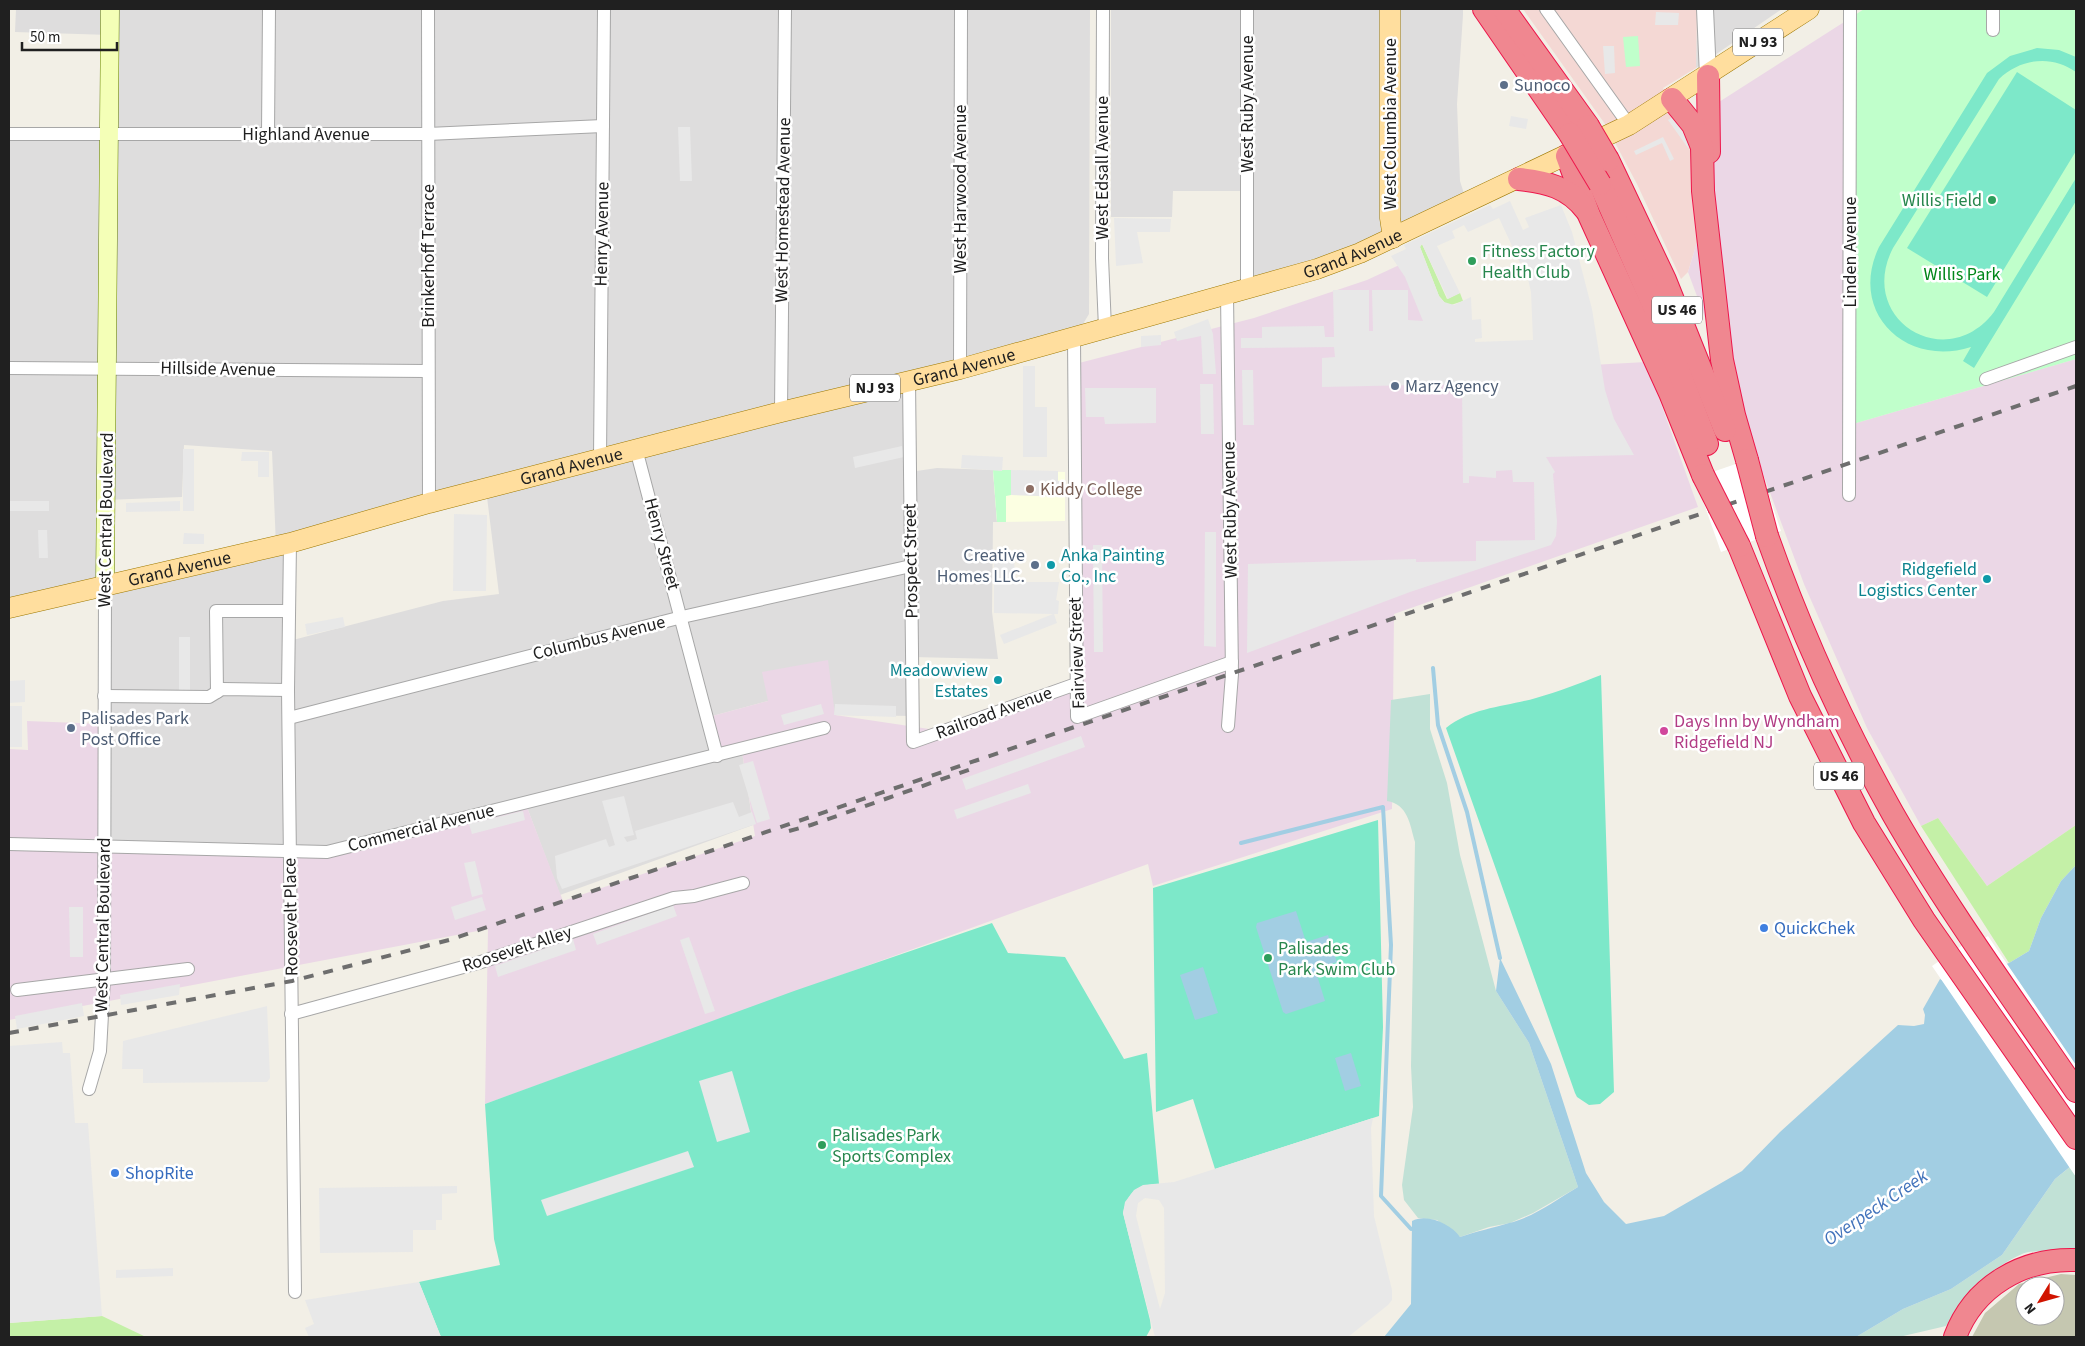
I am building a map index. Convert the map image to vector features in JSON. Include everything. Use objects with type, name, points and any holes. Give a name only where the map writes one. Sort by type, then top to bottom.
[{"type":"highway","points":[[1476,9],[1506,43]]},
{"type":"highway","name":"US 46","points":[[1484,9],[1506,43],[1579,130],[1608,160],[1671,294],[1742,462],[1766,536],[1810,647],[1857,747],[1916,852],[2076,1091]]},
{"type":"highway","name":"US 46","points":[[1507,12],[1579,130],[1600,184],[1661,323],[1710,473],[1782,655],[1838,773],[1887,862],[1948,955],[2076,1138]]},
{"type":"highway","points":[[1707,231],[1710,98],[1708,76]]},
{"type":"highway","points":[[1672,99],[1693,125],[1701,142],[1707,231],[1724,368],[1742,462]]},
{"type":"highway","points":[[1567,156],[1589,215],[1670,393],[1710,473]]},
{"type":"highway","points":[[1519,179],[1548,183],[1561,188],[1578,200],[1589,215]]},
{"type":"highway","points":[[2056,1112],[2076,1146]]},
{"type":"highway","points":[[1955,1337],[1978,1299],[2006,1276],[2040,1262],[2076,1260]]},
{"type":"main road","name":"West Central Boulevard","points":[[105,585],[110,9]]},
{"type":"main road","name":"West Columbia Avenue","points":[[1390,9],[1390,218],[1393,238]]},
{"type":"main road","name":"Grand Avenue","points":[[9,608],[290,543],[429,503],[636,449],[909,380],[960,370],[1074,339],[1105,328],[1247,290],[1331,264],[1393,238],[1630,126],[1809,9]]},
{"type":"street","points":[[268,133],[269,9]]},
{"type":"street","name":"Brinkerhoff Terrace","points":[[428,9],[427,371],[429,503]]},
{"type":"street","name":"Henry Avenue","points":[[600,459],[604,9]]},
{"type":"street","name":"West Homestead Avenue","points":[[781,412],[785,9]]},
{"type":"street","name":"West Harwood Avenue","points":[[960,370],[961,9]]},
{"type":"street","name":"West Edsall Avenue","points":[[1103,9],[1102,258],[1105,328]]},
{"type":"street","name":"West Ruby Avenue","points":[[1247,9],[1247,290]]},
{"type":"street","points":[[1546,9],[1630,126]]},
{"type":"street","points":[[1705,9],[1708,76]]},
{"type":"street","name":"Linden Avenue","points":[[1849,495],[1850,9]]},
{"type":"street","points":[[1993,30],[1994,9]]},
{"type":"street","name":"Highland Avenue","points":[[9,134],[428,134],[603,126]]},
{"type":"street","name":"West Ruby Avenue","points":[[1227,295],[1232,662],[1228,726]]},
{"type":"street","name":"Fairview Street","points":[[1074,339],[1077,717],[1232,662]]},
{"type":"street","points":[[1986,379],[2076,347]]},
{"type":"street","name":"Hillside Avenue","points":[[9,368],[427,371]]},
{"type":"street","name":"Prospect Street","points":[[909,380],[913,742]]},
{"type":"street","name":"Henry Street","points":[[636,449],[682,617],[717,756]]},
{"type":"street","name":"Roosevelt Place","points":[[290,543],[288,690],[295,1292]]},
{"type":"street","name":"Columbus Avenue","points":[[289,718],[682,617],[912,566]]},
{"type":"street","name":"West Central Boulevard","points":[[89,1089],[100,1051],[104,978],[105,585]]},
{"type":"street","points":[[217,692],[216,611],[289,611]]},
{"type":"street","name":"Railroad Avenue","points":[[913,742],[1076,684]]},
{"type":"street","points":[[104,696],[209,697],[222,689],[288,690]]},
{"type":"street","name":"Commercial Avenue","points":[[9,844],[327,852],[824,728]]},
{"type":"street","name":"Roosevelt Alley","points":[[291,1014],[478,963],[674,898],[694,896],[743,883]]},
{"type":"street","points":[[17,990],[188,969]]},
{"type":"shaded area","points":[[16,9],[1090,9],[1089,314],[1074,339],[909,380],[910,472],[937,468],[993,470],[997,522],[993,522],[992,612],[998,659],[912,657],[915,716],[834,715],[768,701],[705,718],[741,745],[753,825],[560,895],[525,802],[327,852],[104,846],[105,585],[9,607],[9,134],[109,133],[110,35],[15,32]],"holes":[[[184,445],[272,451],[276,546],[105,584],[106,500],[182,497]],[[486,489],[499,594],[443,601],[289,641],[291,543]]]},
{"type":"shaded area","points":[[1111,9],[1389,9],[1393,238],[1247,290],[1247,191],[1173,191],[1172,217],[1111,217]]},
{"type":"shaded area","points":[[1400,9],[1463,9],[1457,104],[1460,181],[1467,203],[1406,232],[1399,216]]},
{"type":"shaded area","points":[[1523,9],[1697,9],[1696,68],[1663,88],[1695,137],[1701,229],[1688,272],[1681,279],[1637,184],[1605,124]]},
{"type":"shaded area","points":[[1697,9],[1782,9],[1696,68]]},
{"type":"shaded area","points":[[1656,12],[1679,13],[1678,25],[1655,25]]},
{"type":"shaded area","points":[[1852,17],[1846,426],[2076,359],[2076,825],[1987,886],[1938,818],[1921,826],[1867,728],[1804,584],[1688,272],[1701,229],[1708,109]]},
{"type":"shaded area","points":[[1603,46],[1614,46],[1615,73],[1605,74]]},
{"type":"shaded area","points":[[1677,114],[1696,141],[1688,148],[1668,120]]},
{"type":"shaded area","points":[[1511,116],[1528,119],[1526,129],[1509,126]]},
{"type":"shaded area","points":[[678,127],[690,127],[692,181],[680,181]]},
{"type":"shaded area","points":[[1663,137],[1674,159],[1670,161],[1662,143],[1636,155],[1634,151]]},
{"type":"shaded area","points":[[1510,201],[1523,230],[1529,227],[1525,218],[1561,205],[1572,232],[1592,309],[1605,390],[1614,419],[1634,455],[1546,457],[1555,472],[1553,474],[1557,522],[1556,536],[1551,545],[1410,592],[1247,653],[1248,564],[1416,559],[1416,562],[1476,561],[1476,541],[1535,540],[1534,482],[1513,482],[1512,470],[1496,471],[1496,478],[1469,476],[1469,483],[1463,483],[1462,384],[1322,387],[1322,358],[1335,357],[1334,347],[1241,348],[1241,338],[1262,338],[1262,327],[1324,326],[1325,337],[1334,337],[1333,290],[1369,290],[1369,331],[1373,331],[1372,290],[1408,290],[1408,320],[1423,321],[1405,277],[1391,256],[1406,249],[1404,245],[1490,205],[1493,209]],"holes":[[[1499,218],[1520,263],[1523,262],[1525,266],[1531,292],[1533,340],[1475,342],[1475,339],[1482,338],[1481,319],[1472,320],[1471,297],[1454,305],[1444,302],[1439,296],[1420,247],[1422,244],[1448,299],[1460,293],[1437,246],[1455,238],[1452,231],[1464,225],[1468,232]]]},
{"type":"shaded area","points":[[1114,218],[1171,219],[1170,232],[1137,232],[1143,263],[1116,266]]},
{"type":"shaded area","points":[[1410,260],[1466,372],[1646,362],[1698,507],[1394,614],[1392,809],[1153,886],[1148,864],[485,1104],[488,929],[9,1020],[9,749],[28,750],[27,721],[104,724],[102,848],[327,852],[525,802],[563,901],[755,836],[741,745],[714,752],[705,718],[768,701],[762,672],[828,660],[835,715],[929,729],[1076,677],[1079,363],[1254,318],[1367,280]]},
{"type":"shaded area","points":[[1208,319],[1213,334],[1216,374],[1203,374],[1201,336],[1177,341],[1174,332]]},
{"type":"shaded area","points":[[1161,335],[1161,345],[1141,347],[1141,336]]},
{"type":"shaded area","points":[[1023,366],[1035,366],[1035,407],[1047,407],[1047,457],[1023,457]]},
{"type":"shaded area","points":[[1242,370],[1253,370],[1254,425],[1243,425]]},
{"type":"shaded area","points":[[1200,384],[1213,384],[1214,434],[1201,434]]},
{"type":"shaded area","points":[[1085,388],[1156,388],[1156,423],[1105,424],[1104,417],[1086,417]]},
{"type":"shaded area","points":[[902,446],[904,457],[855,468],[853,457]]},
{"type":"shaded area","points":[[183,449],[194,449],[194,511],[183,511]]},
{"type":"shaded area","points":[[242,452],[269,452],[269,477],[258,477],[258,461],[241,461]]},
{"type":"shaded area","points":[[962,455],[1003,457],[1002,471],[961,468]]},
{"type":"shaded area","name":"Kiddy College","points":[[993,470],[1065,472],[1065,521],[997,522]]},
{"type":"shaded area","points":[[1011,470],[1058,471],[1058,481],[1065,480],[1065,497],[1011,495]]},
{"type":"shaded area","points":[[9,501],[49,501],[49,511],[9,511]]},
{"type":"shaded area","points":[[180,501],[180,511],[126,512],[126,503]]},
{"type":"shaded area","points":[[454,514],[487,515],[486,591],[453,591]]},
{"type":"shaded area","points":[[38,530],[47,530],[48,558],[39,558]]},
{"type":"shaded area","points":[[1205,532],[1216,532],[1216,647],[1204,646]]},
{"type":"shaded area","points":[[184,533],[204,534],[204,544],[183,544]]},
{"type":"shaded area","points":[[1093,545],[1102,545],[1103,652],[1094,652]]},
{"type":"shaded area","points":[[994,557],[1014,557],[1015,582],[1059,582],[1056,600],[1059,601],[1058,614],[1054,614],[1057,623],[1004,644],[1000,635],[1053,614],[994,613]]},
{"type":"shaded area","points":[[343,617],[345,627],[307,635],[305,624]]},
{"type":"shaded area","points":[[179,637],[190,637],[190,691],[179,691]]},
{"type":"shaded area","points":[[25,680],[25,702],[9,703],[9,681]]},
{"type":"shaded area","points":[[1430,694],[1430,729],[1447,783],[1460,855],[1496,991],[1529,1043],[1578,1187],[1533,1213],[1510,1223],[1489,1227],[1460,1237],[1437,1220],[1418,1218],[1404,1200],[1402,1185],[1413,1107],[1411,1066],[1415,842],[1404,811],[1400,806],[1387,801],[1391,700]]},
{"type":"shaded area","points":[[821,704],[824,714],[784,725],[781,715]]},
{"type":"shaded area","points":[[835,704],[896,706],[896,717],[834,715]]},
{"type":"shaded area","points":[[9,706],[22,706],[22,747],[9,747]]},
{"type":"shaded area","points":[[1081,736],[1085,747],[966,790],[962,779]]},
{"type":"shaded area","points":[[753,761],[770,819],[757,823],[739,765]]},
{"type":"shaded area","points":[[1028,784],[1031,793],[957,819],[954,810]]},
{"type":"shaded area","points":[[624,796],[634,835],[624,837],[627,842],[637,839],[635,831],[733,802],[739,817],[752,812],[756,824],[562,889],[557,878],[555,856],[606,839],[609,847],[615,845],[602,801]]},
{"type":"shaded area","points":[[523,811],[525,820],[472,834],[469,824]]},
{"type":"shaded area","points":[[475,861],[483,894],[472,897],[464,863]]},
{"type":"shaded area","points":[[482,897],[486,910],[455,920],[451,907]]},
{"type":"shaded area","points":[[673,905],[677,916],[597,945],[593,934]]},
{"type":"shaded area","points":[[69,907],[83,907],[83,957],[70,957]]},
{"type":"shaded area","points":[[689,937],[715,1011],[705,1014],[680,940]]},
{"type":"shaded area","points":[[573,939],[576,950],[498,977],[495,966]]},
{"type":"shaded area","points":[[180,984],[179,995],[121,1005],[120,995]]},
{"type":"shaded area","points":[[82,1003],[84,1016],[17,1029],[15,1016]]},
{"type":"shaded area","points":[[267,1006],[270,1078],[267,1082],[143,1083],[143,1069],[122,1069],[123,1041]]},
{"type":"shaded area","points":[[62,1042],[63,1053],[70,1053],[75,1123],[88,1123],[102,1316],[9,1323],[9,1046]]},
{"type":"shaded area","points":[[732,1071],[750,1132],[717,1142],[699,1081]]},
{"type":"shaded area","points":[[1373,1118],[1371,1128],[1374,1216],[1392,1290],[1392,1300],[1348,1337],[1155,1337],[1123,1213],[1125,1202],[1134,1190],[1143,1185],[1174,1182]],"holes":[[[1145,1198],[1159,1200],[1164,1208],[1165,1293],[1160,1309],[1136,1216],[1138,1203]]]},
{"type":"shaded area","points":[[688,1151],[694,1167],[547,1216],[541,1200]]},
{"type":"shaded area","points":[[2070,1167],[2076,1176],[2076,1254],[2041,1251],[2027,1252],[2010,1260],[1979,1285],[1946,1326],[1899,1337],[1856,1337],[1903,1309],[1951,1289],[2002,1255],[2055,1179]]},
{"type":"shaded area","points":[[457,1186],[457,1193],[442,1194],[442,1220],[436,1220],[436,1230],[413,1230],[413,1252],[320,1253],[319,1188]]},
{"type":"shaded area","points":[[173,1268],[173,1276],[116,1278],[116,1270]]},
{"type":"shaded area","points":[[2061,1274],[2076,1275],[2076,1337],[1972,1337],[1985,1313],[2015,1287],[2015,1326],[2065,1326],[2065,1276],[2053,1276]]},
{"type":"shaded area","points":[[419,1282],[441,1337],[309,1337],[305,1328],[314,1324],[305,1300]]},
{"type":"green space","name":"Willis Park","points":[[1864,9],[2076,9],[2076,359],[1846,426],[1852,17]]},
{"type":"green space","points":[[1638,36],[1640,66],[1626,67],[1623,37]]},
{"type":"green space","points":[[2037,48],[2059,50],[2076,57],[2076,72],[2056,63],[2036,61],[2016,67],[1999,79],[1893,248],[1885,274],[1886,297],[1896,316],[1912,330],[1931,338],[1953,339],[1974,330],[1994,312],[2076,178],[2076,201],[1974,368],[1963,361],[1971,347],[1947,351],[1924,349],[1905,342],[1889,329],[1877,313],[1871,293],[1871,271],[1879,247],[1987,73],[2010,56]]},
{"type":"green space","name":"Willis Field","points":[[2017,72],[2076,110],[2076,151],[1987,297],[1907,248]]},
{"type":"green space","points":[[1422,244],[1447,299],[1460,293],[1463,301],[1451,305],[1446,304],[1439,296],[1420,247]]},
{"type":"green space","points":[[993,470],[1011,470],[1011,495],[1006,496],[1006,522],[997,522]]},
{"type":"green space","points":[[1601,675],[1614,1092],[1600,1104],[1589,1105],[1577,1097],[1575,1093],[1446,728],[1456,721],[1478,712],[1544,696]]},
{"type":"green space","points":[[1938,818],[1987,886],[2076,825],[2076,865],[2061,881],[2041,918],[2029,951],[2009,963],[1921,826]]},
{"type":"green space","name":"Palisades Park Swim Club","points":[[1378,820],[1383,1027],[1379,1116],[1215,1169],[1193,1099],[1156,1112],[1153,888]]},
{"type":"green space","name":"Palisades Park Sports Complex","points":[[992,923],[1008,953],[1065,957],[1124,1059],[1147,1053],[1159,1184],[1151,1184],[1135,1191],[1128,1200],[1123,1213],[1150,1320],[1151,1328],[1146,1337],[441,1337],[419,1282],[500,1265],[494,1239],[485,1104],[794,991]]},
{"type":"green space","points":[[102,1316],[146,1337],[9,1337],[9,1323]]},
{"type":"water","name":"Overpeck Creek","points":[[2076,865],[2076,1162],[2055,1179],[2002,1255],[1951,1289],[1903,1309],[1856,1337],[1384,1337],[1411,1304],[1412,1221],[1425,1218],[1438,1221],[1451,1228],[1460,1237],[1527,1217],[1578,1187],[1529,1043],[1496,991],[1500,958],[1551,1064],[1586,1173],[1604,1202],[1626,1224],[1664,1216],[1742,1171],[1780,1132],[1898,1025],[1914,1026],[1924,1024],[1925,1015],[1923,1009],[1940,979],[1952,985],[2009,963],[2029,951],[2041,918],[2061,881]]},
{"type":"water","points":[[1296,911],[1306,942],[1328,935],[1337,962],[1315,969],[1325,1001],[1286,1014],[1283,1012],[1256,927],[1257,923]]},
{"type":"water","points":[[1203,967],[1218,1013],[1195,1020],[1180,975]]},
{"type":"water","points":[[1351,1053],[1361,1086],[1345,1091],[1335,1058]]},
{"type":"pier","points":[[1756,457],[1781,531],[1721,552],[1695,478]]},
{"type":"pier","points":[[1988,936],[2076,1065],[2076,1177],[1932,966],[1963,945],[1967,950]]},
{"type":"waterway","points":[[1433,668],[1438,725],[1467,812],[1500,958]]},
{"type":"waterway","points":[[1241,843],[1383,807],[1391,945],[1381,1196],[1411,1229]]},
{"type":"railway","points":[[9,1033],[292,981],[449,940],[2076,386]]},
{"type":"railway","points":[[789,831],[971,769]]},
{"type":"place","name":"Sunoco","points":[[1504,85]]},
{"type":"place","name":"Willis Field","points":[[1992,200]]},
{"type":"place","name":"Fitness Factory Health Club","points":[[1472,261]]},
{"type":"place","name":"Marz Agency","points":[[1395,386]]},
{"type":"place","name":"Kiddy College","points":[[1030,489]]},
{"type":"place","name":"Creative Homes LLC.","points":[[1035,565]]},
{"type":"place","name":"Anka Painting Co., Inc","points":[[1051,565]]},
{"type":"place","name":"Ridgefield Logistics Center","points":[[1987,579]]},
{"type":"place","name":"Meadowview Estates","points":[[998,680]]},
{"type":"place","name":"Palisades Park Post Office","points":[[71,728]]},
{"type":"place","name":"Days Inn by Wyndham Ridgefield NJ","points":[[1664,731]]},
{"type":"place","name":"QuickChek","points":[[1764,928]]},
{"type":"place","name":"Palisades Park Swim Club","points":[[1268,958]]},
{"type":"place","name":"Palisades Park Sports Complex","points":[[822,1145]]},
{"type":"place","name":"ShopRite","points":[[115,1173]]}]
